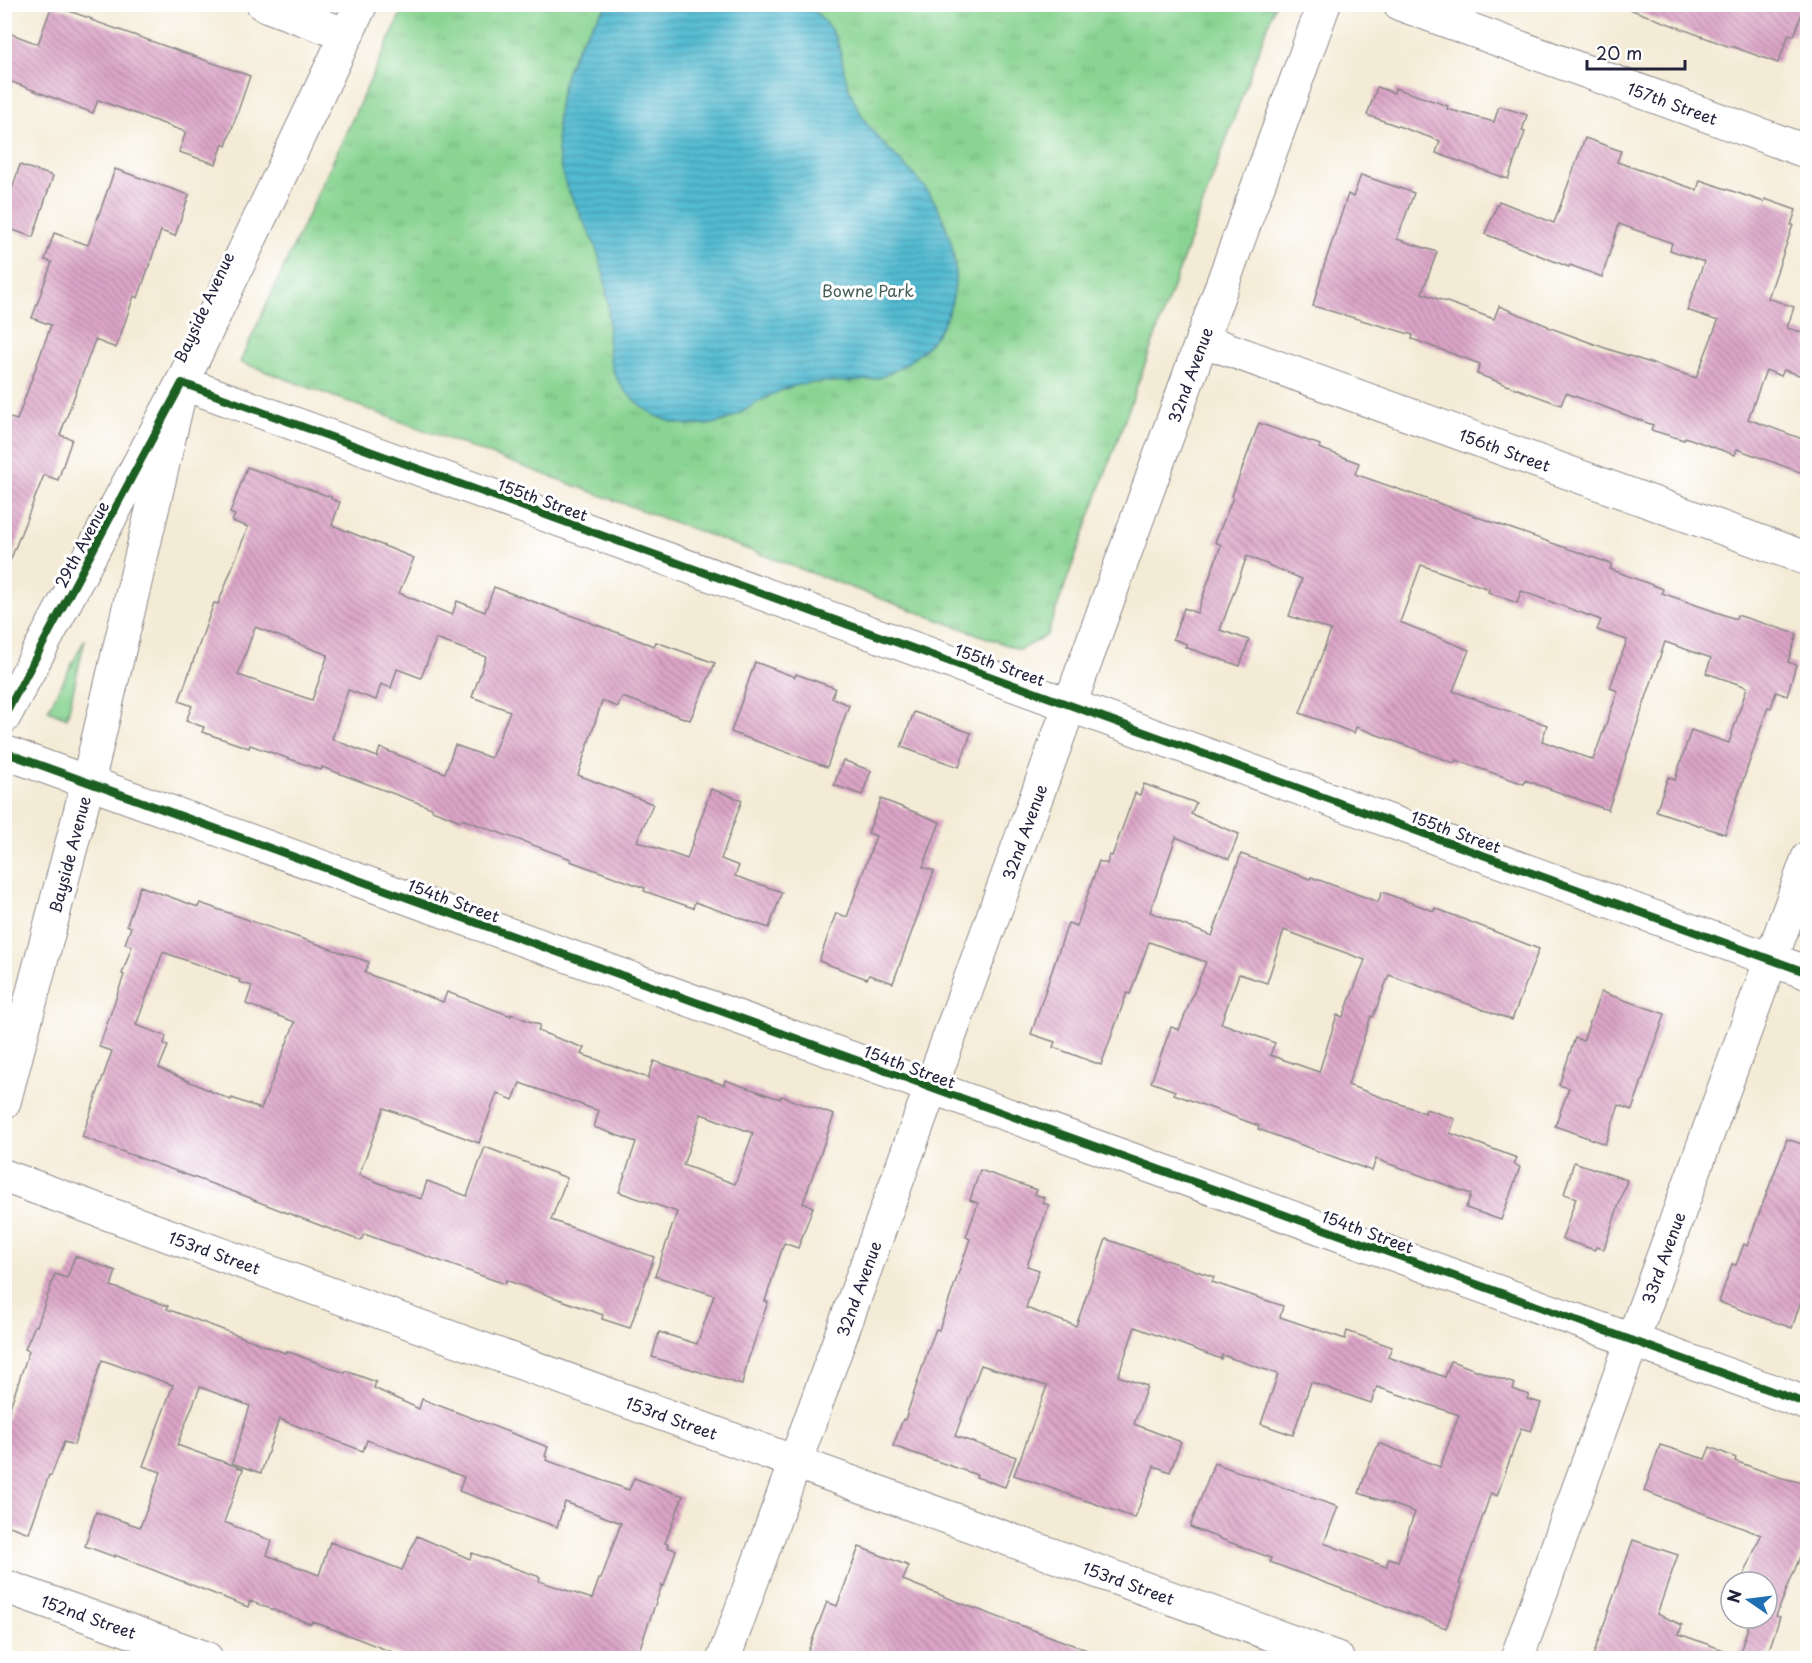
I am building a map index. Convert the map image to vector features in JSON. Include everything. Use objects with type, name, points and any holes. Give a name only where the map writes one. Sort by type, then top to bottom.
[{"type":"street","points":[[264,4],[347,35],[361,4]]},
{"type":"street","name":"32nd Avenue","points":[[724,1659],[1324,4]]},
{"type":"street","name":"157th Street","points":[[1400,4],[1808,152]]},
{"type":"street","name":"Bayside Avenue","points":[[4,1102],[88,782],[182,383],[347,35]]},
{"type":"street","name":"156th Street","points":[[1202,340],[1808,559]]},
{"type":"street","name":"155th Street","points":[[182,383],[1808,972]]},
{"type":"street","name":"29th Avenue","points":[[4,717],[182,383]]},
{"type":"street","name":"154th Street","points":[[4,752],[1808,1404]]},
{"type":"street","name":"33rd Avenue","points":[[1517,1659],[1808,858]]},
{"type":"street","name":"153rd Street","points":[[4,1176],[1337,1659]]},
{"type":"street","name":"152nd Street","points":[[4,1586],[206,1659]]},
{"type":"green space","name":"Bowne Park","points":[[405,5],[1275,5],[1047,635],[1020,650],[240,362]]},
{"type":"green space","points":[[85,639],[67,718],[48,710]]},
{"type":"water","points":[[608,5],[809,5],[823,20],[835,36],[848,85],[863,117],[879,139],[926,189],[940,212],[950,238],[955,266],[954,292],[943,325],[922,351],[904,365],[882,377],[794,386],[770,396],[733,417],[707,425],[680,424],[655,415],[643,408],[622,387],[615,376],[609,353],[608,303],[602,269],[591,236],[564,179],[560,163],[557,127],[562,90],[573,56],[594,22]]},
{"type":"building","points":[[1624,4],[1805,4],[1794,36],[1789,34],[1778,63],[1624,7]]},
{"type":"building","points":[[52,5],[250,76],[226,146],[223,144],[216,164],[179,152],[186,132],[98,100],[93,113],[4,79],[4,31],[38,44]]},
{"type":"building","points":[[1377,87],[1394,93],[1395,88],[1448,106],[1447,109],[1494,122],[1499,106],[1527,115],[1522,131],[1525,132],[1508,179],[1436,153],[1440,141],[1367,115]]},
{"type":"building","points":[[1585,138],[1621,151],[1617,162],[1697,190],[1700,180],[1764,202],[1765,199],[1796,210],[1768,298],[1794,307],[1787,328],[1808,334],[1808,378],[1784,370],[1781,376],[1766,370],[1748,419],[1808,441],[1808,475],[1737,449],[1735,455],[1685,437],[1684,440],[1651,430],[1653,425],[1566,393],[1561,405],[1477,374],[1480,364],[1412,339],[1413,335],[1313,306],[1348,194],[1353,197],[1361,175],[1414,193],[1397,239],[1437,252],[1422,293],[1494,319],[1499,306],[1605,348],[1696,378],[1718,321],[1687,310],[1704,262],[1670,250],[1672,243],[1619,224],[1602,277],[1570,265],[1569,267],[1485,234],[1499,201],[1554,223]]},
{"type":"building","points":[[20,165],[53,176],[33,237],[4,227],[4,213]]},
{"type":"building","points":[[115,169],[189,195],[175,236],[161,231],[138,298],[134,296],[116,348],[95,340],[60,435],[72,439],[58,480],[44,475],[6,571],[4,571],[4,416],[17,420],[51,325],[32,318],[52,262],[45,260],[54,233],[88,245]]},
{"type":"building","points":[[1259,423],[1320,445],[1319,448],[1359,463],[1355,474],[1612,564],[1610,569],[1663,589],[1662,593],[1736,619],[1737,615],[1797,634],[1788,662],[1796,665],[1787,696],[1776,692],[1771,708],[1768,707],[1725,834],[1656,811],[1668,777],[1675,780],[1691,730],[1729,743],[1747,687],[1706,673],[1711,658],[1665,642],[1608,810],[1525,780],[1524,784],[1456,760],[1454,763],[1356,727],[1354,733],[1300,713],[1331,630],[1289,616],[1302,579],[1247,556],[1220,630],[1249,640],[1240,666],[1185,647],[1187,644],[1173,639],[1184,608],[1197,613],[1221,545],[1215,542]],"holes":[[[1421,565],[1489,589],[1488,592],[1517,603],[1521,591],[1601,620],[1597,630],[1627,640],[1610,688],[1618,691],[1593,760],[1542,741],[1547,725],[1453,691],[1469,650],[1400,622]]]},
{"type":"building","points":[[247,467],[331,497],[340,502],[332,525],[414,558],[399,593],[452,615],[457,601],[485,612],[494,587],[654,646],[656,642],[715,663],[690,720],[622,697],[618,707],[602,701],[578,775],[653,804],[637,841],[687,859],[711,789],[742,800],[721,859],[739,866],[735,876],[782,892],[769,928],[695,902],[693,908],[644,891],[645,888],[570,861],[571,859],[462,819],[461,821],[322,767],[321,770],[250,745],[249,748],[202,732],[204,727],[186,721],[192,706],[179,701],[214,603],[218,604],[248,527],[232,521],[235,515],[230,513]],"holes":[[[255,627],[328,655],[312,700],[238,675]],[[436,639],[486,657],[472,697],[510,711],[491,758],[455,745],[445,773],[380,748],[377,757],[332,739],[348,690],[376,700],[381,684],[391,688],[397,669],[421,678]]]},
{"type":"building","points":[[755,662],[795,677],[796,674],[835,688],[832,698],[849,705],[827,767],[731,732]]},
{"type":"building","points":[[914,712],[971,733],[959,767],[901,747]]},
{"type":"building","points":[[843,760],[871,771],[862,795],[834,785]]},
{"type":"building","points":[[1144,784],[1196,803],[1191,814],[1239,834],[1229,859],[1176,837],[1150,912],[1212,936],[1241,854],[1378,902],[1382,892],[1434,911],[1435,908],[1539,949],[1512,1020],[1389,975],[1373,1017],[1371,1016],[1348,1085],[1425,1113],[1426,1109],[1455,1119],[1450,1133],[1517,1158],[1514,1164],[1520,1167],[1501,1220],[1466,1208],[1471,1194],[1376,1159],[1372,1171],[1258,1129],[1259,1126],[1174,1094],[1175,1091],[1151,1082],[1171,1027],[1179,1030],[1206,962],[1149,942],[1130,994],[1127,993],[1101,1065],[1053,1047],[1055,1042],[1031,1034],[1068,923],[1077,926],[1099,861],[1107,864],[1109,855],[1112,856],[1135,793],[1140,795]],"holes":[[[1284,930],[1365,960],[1343,1017],[1337,1015],[1319,1072],[1270,1055],[1275,1043],[1221,1023],[1239,974],[1267,983]]]},
{"type":"building","points":[[881,799],[940,822],[923,867],[934,871],[893,983],[869,975],[867,979],[819,961],[836,913],[847,917],[876,836],[868,833]]},
{"type":"building","points":[[140,886],[198,907],[200,903],[369,962],[365,973],[443,1002],[447,992],[511,1016],[511,1014],[540,1025],[538,1031],[584,1048],[581,1054],[648,1078],[654,1061],[724,1085],[725,1080],[780,1099],[781,1096],[834,1115],[803,1203],[813,1207],[798,1248],[784,1243],[742,1385],[652,1357],[659,1332],[697,1344],[714,1295],[655,1276],[677,1212],[619,1192],[636,1142],[594,1127],[599,1111],[520,1083],[513,1100],[497,1093],[479,1143],[384,1108],[359,1175],[421,1199],[427,1181],[467,1196],[485,1147],[567,1178],[551,1220],[654,1257],[630,1328],[602,1319],[603,1315],[506,1280],[505,1284],[364,1234],[361,1241],[251,1198],[82,1137],[112,1051],[99,1047],[132,946],[125,944],[131,927],[127,925]],"holes":[[[163,952],[252,986],[246,1004],[295,1022],[261,1109],[232,1098],[231,1100],[159,1068],[168,1046],[164,1044],[166,1036],[136,1025]],[[701,1114],[753,1133],[735,1184],[683,1165]]]},
{"type":"building","points":[[1601,992],[1665,1014],[1632,1110],[1619,1105],[1605,1144],[1555,1126],[1569,1088],[1559,1085],[1575,1038],[1583,1041]]},
{"type":"building","points":[[1787,1139],[1808,1146],[1808,1300],[1802,1298],[1792,1328],[1719,1302],[1732,1264],[1736,1265],[1744,1244],[1747,1246]]},
{"type":"building","points":[[1574,1162],[1627,1180],[1604,1249],[1596,1247],[1595,1250],[1562,1239],[1576,1198],[1564,1194]]},
{"type":"building","points":[[980,1170],[1037,1190],[1035,1194],[1045,1198],[1043,1203],[1049,1205],[1027,1266],[1039,1270],[1026,1308],[1076,1326],[1106,1239],[1214,1277],[1212,1282],[1283,1306],[1280,1317],[1345,1339],[1347,1331],[1392,1347],[1388,1357],[1445,1377],[1451,1361],[1515,1384],[1513,1389],[1529,1395],[1527,1399],[1541,1403],[1531,1431],[1521,1428],[1497,1496],[1491,1493],[1446,1628],[1270,1562],[1271,1558],[1190,1527],[1214,1463],[1338,1507],[1324,1543],[1386,1567],[1389,1558],[1398,1561],[1415,1512],[1359,1493],[1368,1467],[1379,1443],[1440,1467],[1459,1415],[1377,1387],[1371,1403],[1311,1382],[1293,1435],[1261,1424],[1278,1374],[1222,1355],[1221,1359],[1135,1327],[1118,1376],[1147,1386],[1134,1424],[1181,1442],[1170,1472],[1154,1466],[1135,1518],[1014,1475],[1047,1386],[981,1365],[955,1436],[1016,1457],[1005,1487],[893,1446],[903,1419],[905,1420],[936,1329],[939,1330],[970,1239],[966,1237],[978,1203],[970,1200]]},
{"type":"building","points":[[75,1256],[116,1271],[111,1286],[168,1306],[167,1309],[285,1353],[286,1351],[376,1382],[374,1388],[419,1409],[422,1399],[548,1447],[546,1460],[629,1490],[634,1478],[683,1496],[665,1543],[668,1544],[667,1547],[676,1550],[636,1659],[410,1659],[312,1621],[311,1624],[250,1601],[248,1607],[115,1555],[115,1557],[85,1546],[96,1512],[140,1527],[161,1472],[143,1466],[173,1385],[102,1360],[74,1445],[64,1442],[51,1476],[49,1475],[29,1533],[4,1524],[4,1425],[29,1351],[25,1349],[35,1325],[37,1326],[55,1274],[67,1278]],"holes":[[[200,1387],[250,1406],[232,1463],[261,1473],[279,1419],[363,1451],[367,1440],[464,1477],[459,1491],[557,1527],[565,1502],[621,1523],[592,1599],[539,1581],[540,1577],[472,1553],[470,1559],[417,1536],[402,1570],[330,1542],[319,1575],[267,1555],[272,1541],[224,1522],[243,1469],[177,1445]]]},
{"type":"building","points":[[1660,1445],[1705,1459],[1710,1447],[1736,1458],[1735,1461],[1782,1478],[1808,1484],[1808,1554],[1802,1552],[1779,1609],[1779,1570],[1746,1570],[1761,1535],[1644,1491]]},
{"type":"building","points":[[1633,1540],[1678,1555],[1657,1614],[1682,1625],[1679,1634],[1738,1655],[1738,1658],[1747,1630],[1776,1630],[1766,1659],[1592,1659]]},
{"type":"building","points":[[859,1547],[909,1566],[903,1580],[1103,1656],[1102,1659],[805,1659],[827,1602],[837,1606]]},
{"type":"cycle path","points":[[4,717],[182,383],[1808,973]]},
{"type":"cycle path","points":[[4,752],[1808,1404]]}]
